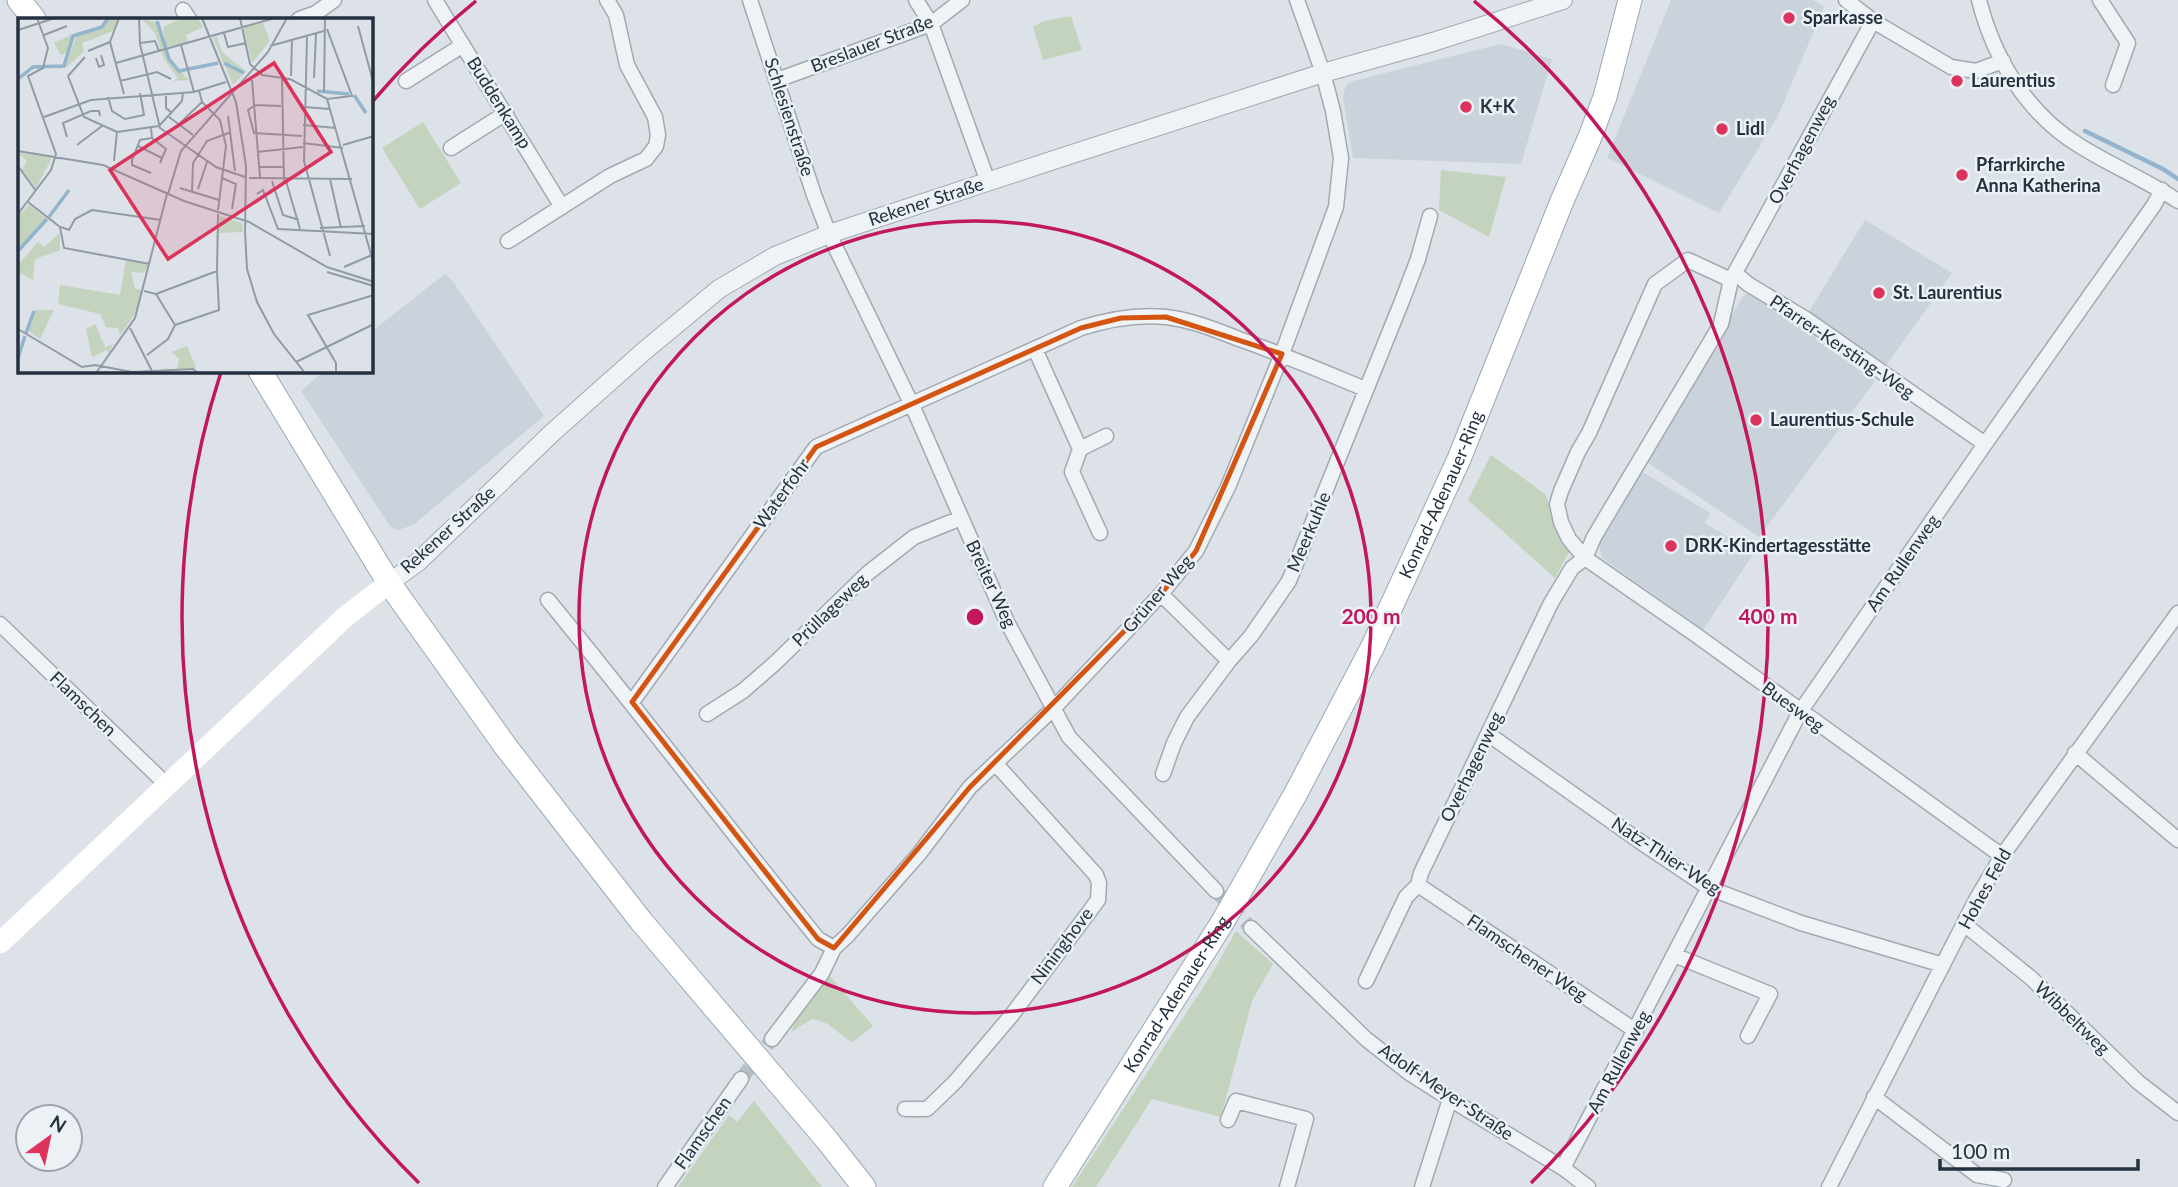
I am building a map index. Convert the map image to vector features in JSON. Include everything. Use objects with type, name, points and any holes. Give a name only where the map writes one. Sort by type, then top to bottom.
[{"type":"main road","points":[[19,0],[32,18]]},
{"type":"main road","name":"Konrad-Adenauer-Ring","points":[[1056,1184],[1222,923],[1302,782],[1373,646],[1459,459],[1590,137],[1605,97],[1630,0]]},
{"type":"main road","points":[[261,373],[389,583],[506,747],[641,921],[864,1187]]},
{"type":"main road","points":[[0,943],[345,617],[389,583]]},
{"type":"street","points":[[302,18],[316,13],[334,0]]},
{"type":"street","name":"Buddenkamp","points":[[435,0],[562,207]]},
{"type":"street","points":[[508,241],[610,176],[646,159],[656,146],[658,135],[655,117],[627,65],[616,15],[607,0]]},
{"type":"street","name":"Schlesienstraße","points":[[750,0],[814,195],[830,234]]},
{"type":"street","points":[[916,0],[931,24],[988,182]]},
{"type":"street","name":"Breslauer Straße","points":[[777,80],[931,24],[962,0]]},
{"type":"street","name":"Grüner Weg","points":[[772,1039],[822,973],[834,948],[919,854],[970,787],[1052,709],[1161,593],[1196,551],[1228,486],[1282,354],[1336,207],[1341,158],[1333,111],[1323,73],[1297,0]]},
{"type":"street","name":"Rekener Straße","points":[[389,583],[418,562],[542,443],[643,352],[719,289],[775,256],[830,234],[1323,73],[1433,42],[1563,0]]},
{"type":"street","points":[[1846,0],[1873,21],[1951,67],[1976,71],[2003,61]]},
{"type":"street","points":[[1979,0],[1992,40],[2003,61],[2021,93],[2043,117],[2080,146],[2178,201]]},
{"type":"street","points":[[2100,0],[2128,43],[2113,85]]},
{"type":"street","name":"Overhagenweg","points":[[1366,981],[1406,897],[1418,885],[1421,873],[1551,603],[1572,568],[1585,558],[1594,537],[1721,324],[1733,276],[1873,21]]},
{"type":"street","points":[[406,81],[463,46]]},
{"type":"street","points":[[451,148],[506,113]]},
{"type":"street","name":"Am Rullenweg","points":[[1563,1168],[1800,712],[2162,190]]},
{"type":"street","name":"Meerkuhle","points":[[1163,774],[1187,717],[1228,661],[1251,636],[1289,581],[1418,259],[1430,216]]},
{"type":"street","name":"Breiter Weg","points":[[830,234],[912,405],[1007,622],[1052,709],[1069,737],[1216,891]]},
{"type":"street","points":[[1585,558],[1569,539],[1561,522],[1558,498],[1655,284],[1688,260],[1733,276]]},
{"type":"street","name":"Pfarrer-Kersting-Weg","points":[[1733,276],[1806,319],[1985,444]]},
{"type":"street","name":"Waterfohr","points":[[632,702],[816,447],[1081,328],[1121,318],[1185,320],[1282,354]]},
{"type":"street","points":[[1035,349],[1080,449],[1072,472],[1100,533]]},
{"type":"street","points":[[1282,354],[1365,389]]},
{"type":"street","points":[[1080,449],[1106,436]]},
{"type":"street","name":"Prüllageweg","points":[[707,714],[754,682],[868,573],[914,537],[961,518]]},
{"type":"street","name":"Buesweg","points":[[1585,558],[2002,856]]},
{"type":"street","points":[[1161,593],[1228,661]]},
{"type":"street","points":[[548,600],[632,702],[711,807],[818,939],[834,948]]},
{"type":"street","name":"Hohes Feld","points":[[1829,1187],[1964,924],[2002,856],[2178,613]]},
{"type":"street","name":"Flamschen","points":[[0,624],[167,785]]},
{"type":"street","name":"Natz-Thier-Weg","points":[[1488,734],[1709,888],[1801,923],[1943,965]]},
{"type":"street","points":[[2076,753],[2178,840]]},
{"type":"street","name":"Nininghove","points":[[905,1109],[927,1109],[955,1082],[1011,1016],[1098,900],[1099,883],[1096,875],[995,763]]},
{"type":"street","name":"Flamschener Weg","points":[[1418,885],[1636,1031]]},
{"type":"street","name":"Wibbeltweg","points":[[1964,924],[2031,978],[2138,1082],[2178,1113]]},
{"type":"street","name":"Adolf-Meyer-Straße","points":[[1251,928],[1366,1039],[1408,1072],[1563,1168],[1583,1185]]},
{"type":"street","points":[[1674,955],[1770,993],[1748,1036]]},
{"type":"street","name":"Flamschen","points":[[665,1187],[741,1079]]},
{"type":"street","points":[[1874,1097],[1977,1175],[2004,1180]]},
{"type":"street","points":[[1422,1187],[1450,1099]]},
{"type":"street","points":[[1228,1120],[1236,1101],[1306,1119],[1287,1187]]},
{"type":"highlighted area","points":[[1166,317],[1282,354],[1196,551],[1161,594],[970,787],[834,948],[818,939],[632,702],[816,447],[1081,328],[1121,318]]},
{"type":"shaded area","points":[[1671,0],[1813,0],[1824,7],[1778,116],[1719,213],[1607,158]]},
{"type":"shaded area","points":[[1501,44],[1552,59],[1521,164],[1353,158],[1343,97],[1349,82]]},
{"type":"shaded area","name":"St. Laurentius","points":[[1865,220],[1952,273],[1885,367],[1808,313]]},
{"type":"shaded area","points":[[445,274],[452,280],[544,416],[413,525],[398,530],[388,523],[301,391],[322,373],[373,373],[373,330]]},
{"type":"shaded area","name":"Laurentius-Schule","points":[[1751,293],[1814,332],[1816,340],[1875,381],[1759,537],[1642,459],[1744,295]]},
{"type":"shaded area","name":"DRK-Kindertagesstätte","points":[[1639,470],[1710,513],[1705,523],[1754,553],[1703,630],[1602,558],[1598,539]]},
{"type":"green space","points":[[1071,16],[1082,50],[1043,60],[1033,27],[1044,21]]},
{"type":"green space","points":[[423,122],[461,183],[420,209],[382,148]]},
{"type":"green space","points":[[1441,170],[1506,177],[1489,237],[1439,210]]},
{"type":"green space","points":[[1491,455],[1545,494],[1569,552],[1555,578],[1468,500]]},
{"type":"green space","points":[[1236,931],[1273,964],[1252,1001],[1221,1117],[1152,1099],[1096,1187],[1072,1187],[1210,977]]},
{"type":"green space","points":[[827,973],[873,1026],[853,1042],[826,1023],[812,1019],[791,1032],[798,1016]]},
{"type":"green space","points":[[754,1101],[822,1187],[678,1187],[729,1115],[737,1122]]},
{"type":"waterway","points":[[2085,131],[2178,179]]},
{"type":"tunnel","points":[[1216,891],[1251,928]]},
{"type":"tunnel","points":[[741,1079],[772,1039]]},
{"type":"place","name":"Sparkasse","points":[[1789,18]]},
{"type":"place","name":"Laurentius","points":[[1957,81]]},
{"type":"place","name":"K+K","points":[[1466,107]]},
{"type":"place","name":"Lidl","points":[[1722,129]]},
{"type":"place","name":"Pfarrkirche Anna Katherina","points":[[1962,175]]},
{"type":"place","name":"St. Laurentius","points":[[1879,293]]},
{"type":"place","name":"Laurentius-Schule","points":[[1756,420]]},
{"type":"place","name":"DRK-Kindertagesstätte","points":[[1671,546]]}]
